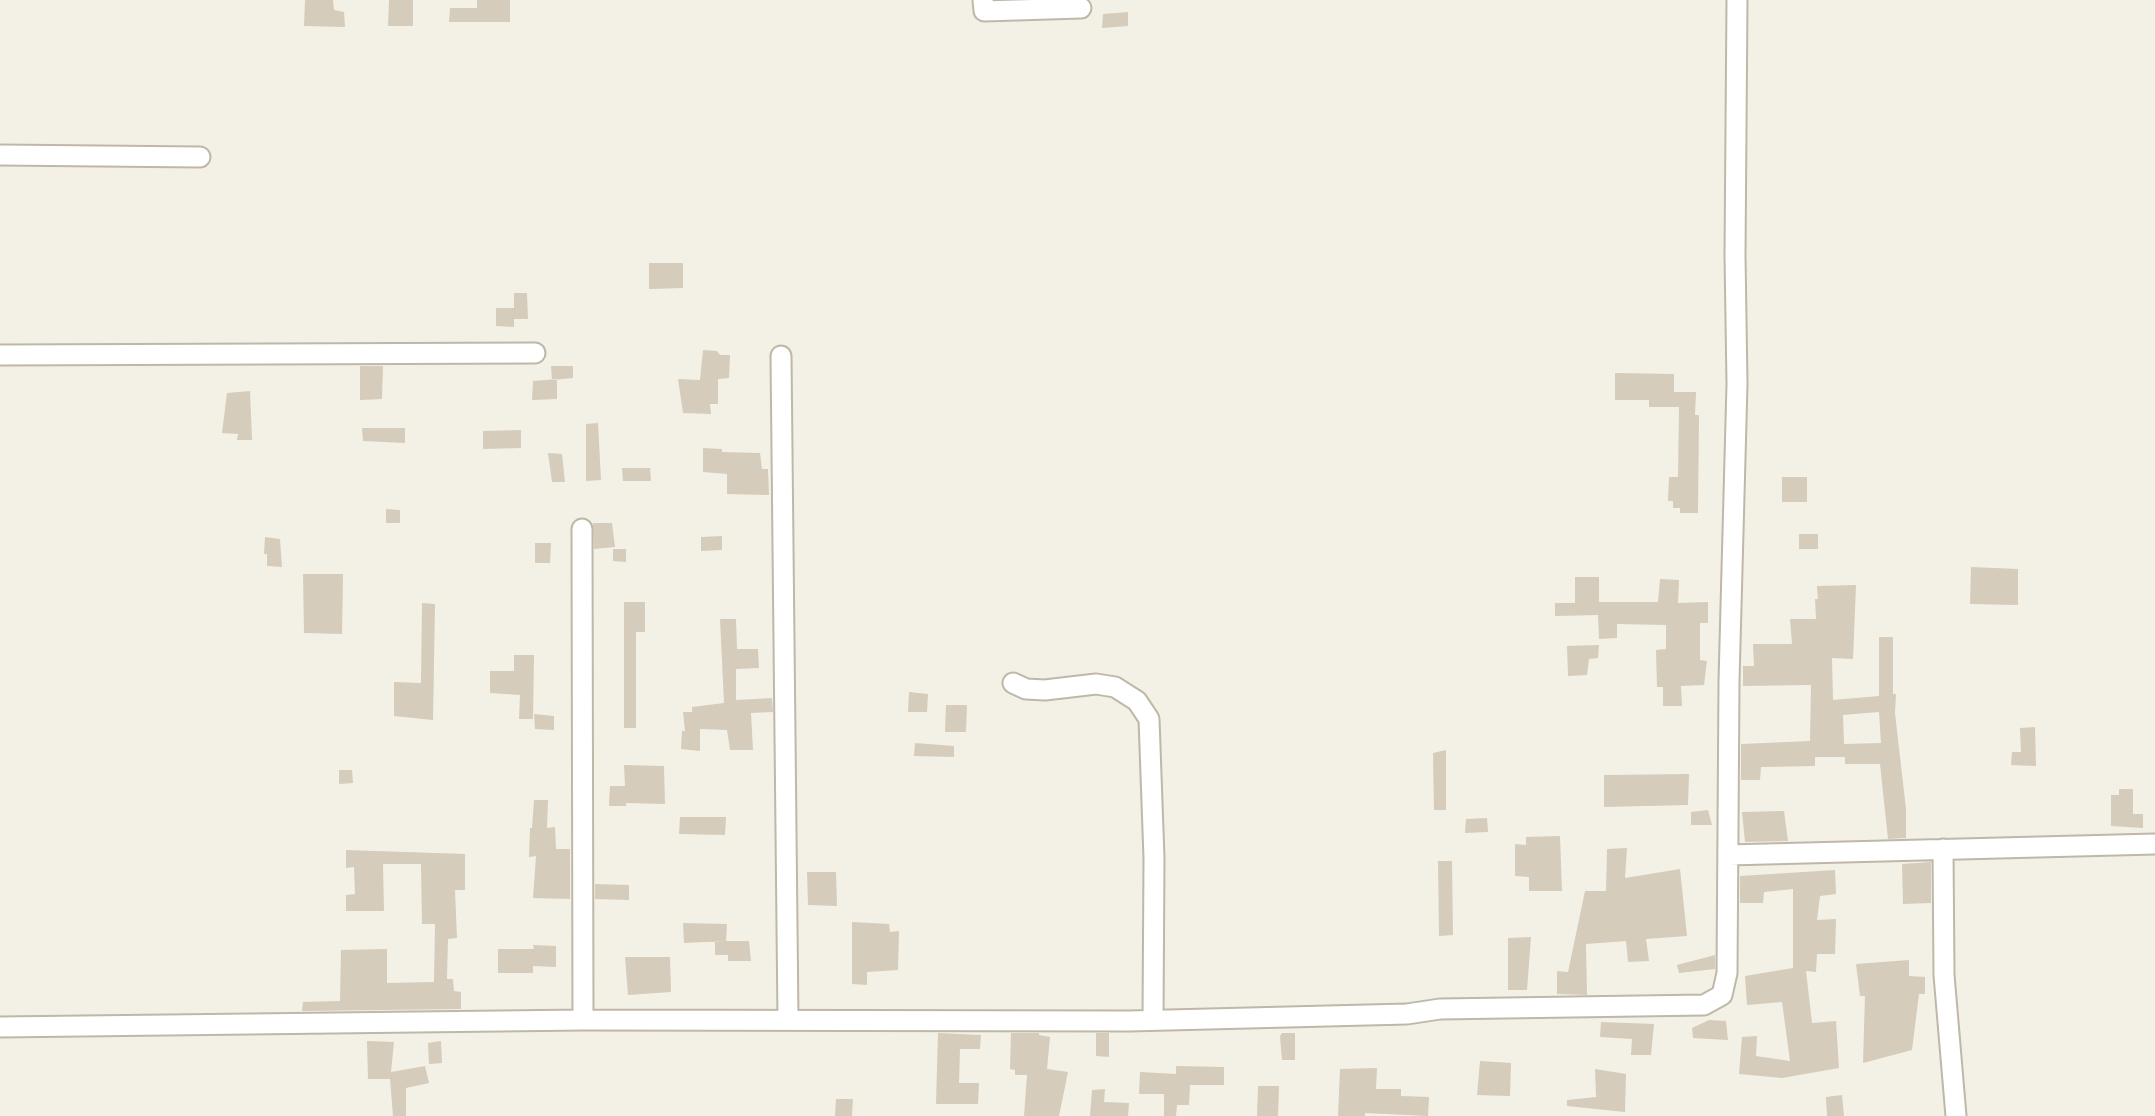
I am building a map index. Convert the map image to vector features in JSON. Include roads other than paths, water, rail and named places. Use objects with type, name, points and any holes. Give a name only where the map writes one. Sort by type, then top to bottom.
[{"type":"street","points":[[983,0],[984,12],[1081,8]]},
{"type":"street","points":[[0,1027],[583,1020],[1153,1020],[1407,1014],[1440,1009],[1704,1005],[1722,995],[1727,973],[1729,681],[1737,384],[1737,0]]},
{"type":"street","points":[[0,155],[200,157]]},
{"type":"street","points":[[0,355],[535,353]]},
{"type":"street","points":[[781,356],[788,1020]]},
{"type":"street","points":[[582,529],[583,1020]]},
{"type":"street","points":[[1013,682],[1026,689],[1096,684],[1115,687],[1137,701],[1149,719],[1154,858],[1153,1020]]},
{"type":"street","points":[[1728,855],[2155,844]]},
{"type":"street","points":[[1943,849],[1944,975],[1956,1116]]}]
